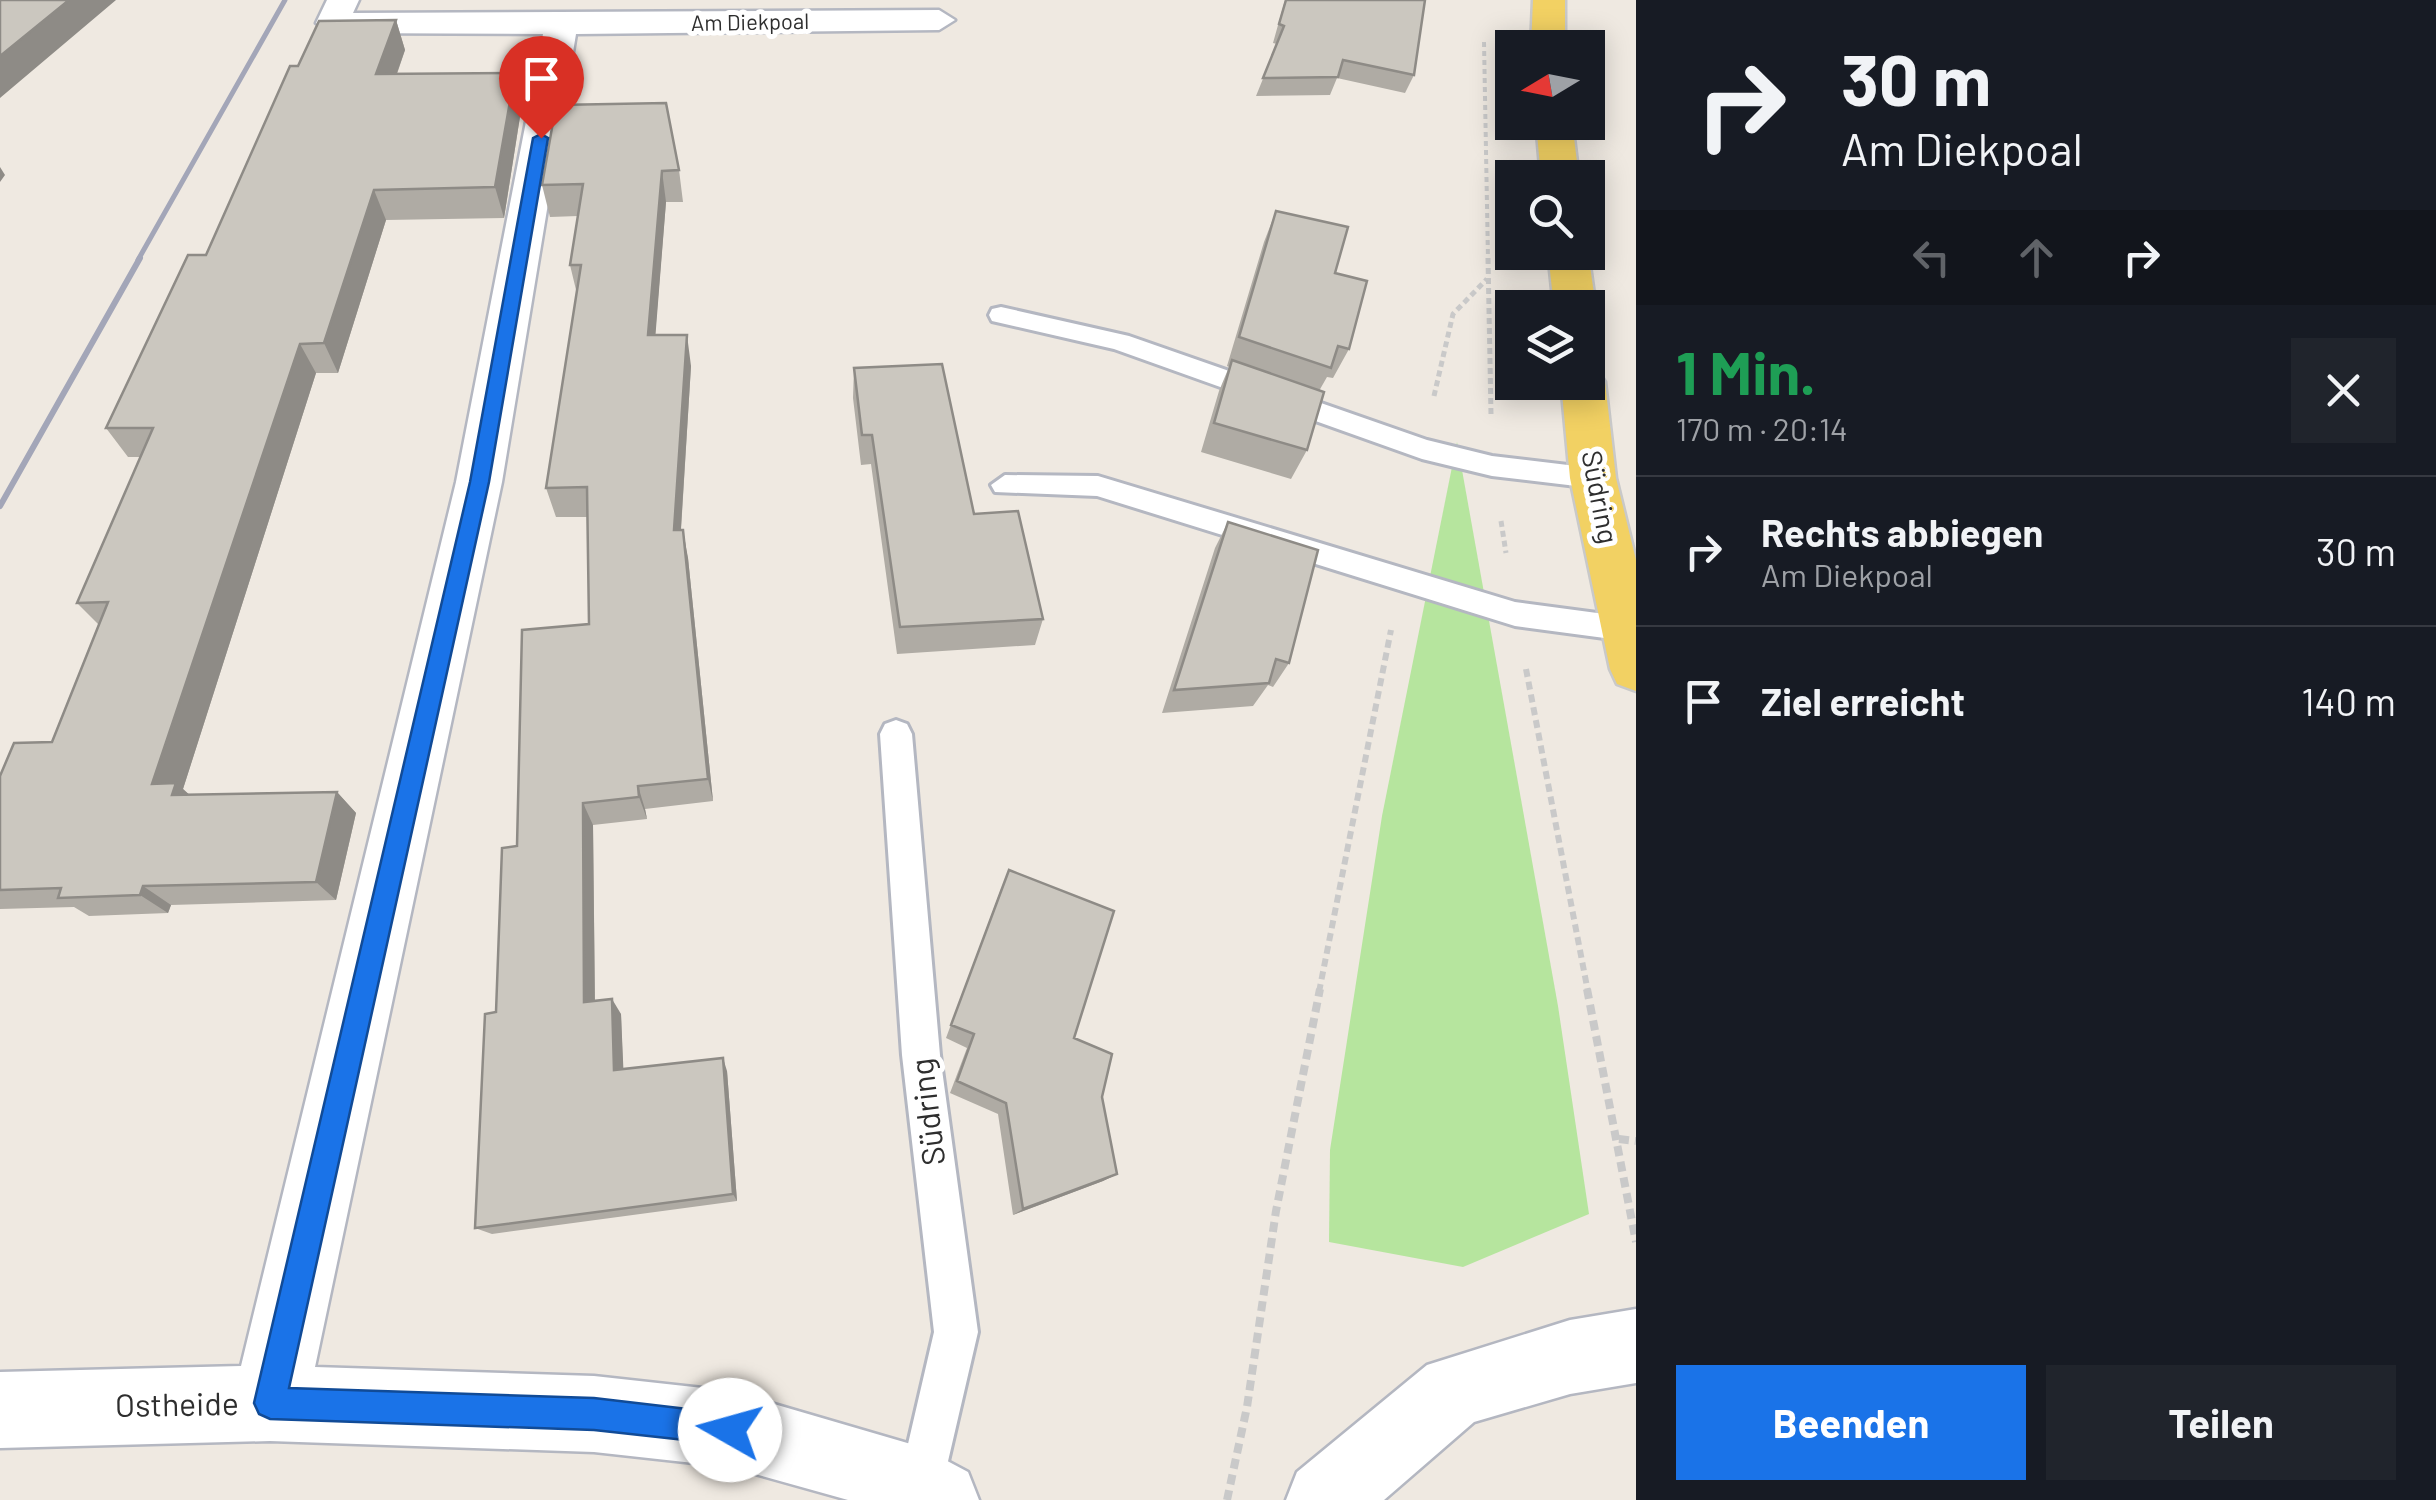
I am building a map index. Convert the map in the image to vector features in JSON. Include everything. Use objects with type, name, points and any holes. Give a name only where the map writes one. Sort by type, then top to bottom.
[{"type":"main road","points":[[1548,30],[1549,0]]},
{"type":"main road","name":"Südring","points":[[1585,400],[1593,478],[1632,649]]},
{"type":"street","name":"Am Diekpoal","points":[[342,0],[332,23],[940,20]]},
{"type":"street","points":[[270,1403],[479,482],[562,24]]},
{"type":"street","points":[[1326,1499],[1453,1391],[1570,1356],[1636,1346]]},
{"type":"street","name":"Ostheide","points":[[0,1410],[270,1403],[594,1414],[730,1430],[894,1474],[930,1493]]},
{"type":"street","points":[[1326,1499],[1371,1500]]},
{"type":"lane","points":[[1001,315],[1120,342],[1422,449],[1492,466],[1593,478]]},
{"type":"lane","points":[[1005,485],[1098,486],[1400,582],[1632,649]]},
{"type":"lane","name":"Südring","points":[[896,734],[921,1055],[956,1332],[930,1493]]},
{"type":"path","points":[[1485,36],[1492,466],[1515,614],[1636,1242]]},
{"type":"path","points":[[1422,449],[1453,314],[1487,279]]},
{"type":"path","points":[[1227,1500],[1247,1407],[1276,1211],[1400,582]]},
{"type":"path","points":[[1619,1138],[1636,1141]]},
{"type":"green space","points":[[1457,442],[1558,1006],[1589,1214],[1463,1267],[1329,1242],[1330,1150],[1382,816]]},
{"type":"building","points":[[0,0],[69,0],[0,56]]},
{"type":"building","points":[[1286,0],[1425,0],[1414,75],[1343,60],[1338,77],[1263,78],[1284,26],[1279,24]]},
{"type":"building","points":[[396,20],[376,74],[515,73],[495,187],[374,190],[324,343],[300,344],[152,784],[176,783],[172,795],[337,792],[316,882],[143,886],[140,895],[58,898],[61,888],[0,890],[0,776],[14,743],[52,742],[108,602],[77,603],[153,428],[106,428],[188,255],[206,255],[290,66],[298,66],[319,21]]},
{"type":"building","points":[[666,103],[679,170],[662,171],[648,335],[687,335],[674,530],[683,530],[708,779],[638,786],[639,797],[583,803],[584,1002],[612,999],[614,1070],[723,1058],[733,1194],[475,1228],[485,1014],[496,1012],[502,848],[517,846],[522,630],[589,624],[587,487],[546,488],[581,265],[570,265],[583,184],[542,185],[556,105]]},
{"type":"building","points":[[1276,211],[1348,227],[1335,273],[1367,281],[1349,349],[1338,346],[1331,368],[1239,337]]},
{"type":"building","points":[[1232,360],[1324,392],[1307,450],[1214,423]]},
{"type":"building","points":[[942,364],[974,514],[1018,511],[1043,619],[900,627],[872,435],[862,435],[854,368]]},
{"type":"building","points":[[1228,522],[1318,550],[1289,663],[1276,659],[1269,683],[1174,690]]},
{"type":"building","points":[[1009,870],[1114,911],[1074,1038],[1112,1054],[1102,1097],[1117,1174],[1023,1209],[1006,1103],[957,1081],[974,1034],[951,1025]]},
{"type":"railway","points":[[138,260],[285,0]]},
{"type":"railway","points":[[0,506],[140,258]]},
{"type":"route","points":[[541,138],[479,482],[270,1403],[594,1414],[730,1430]]}]
